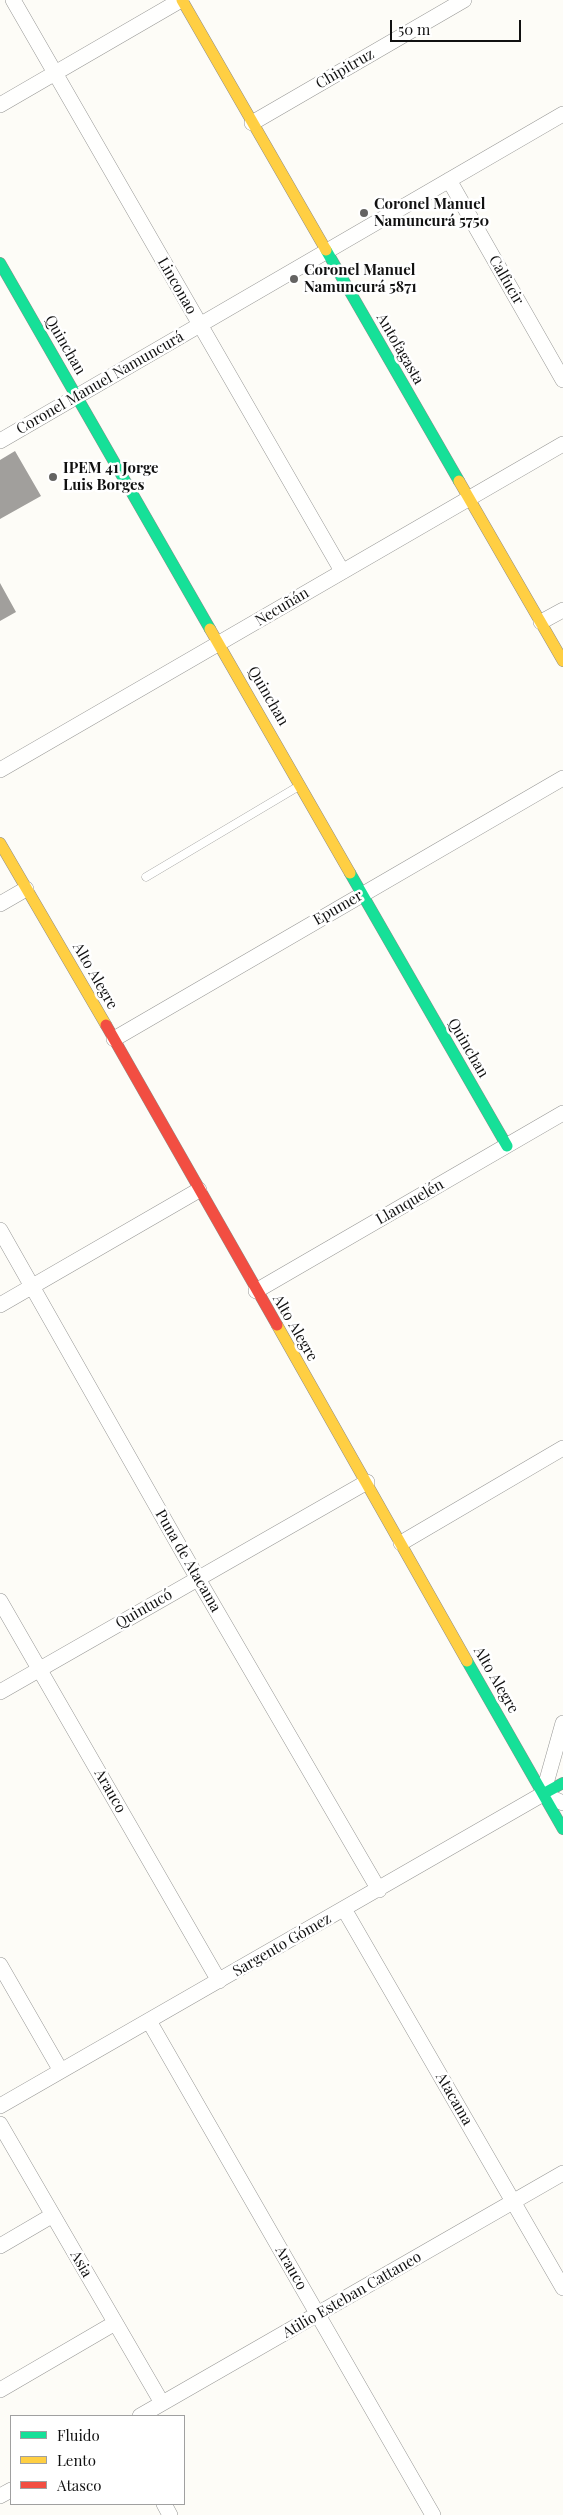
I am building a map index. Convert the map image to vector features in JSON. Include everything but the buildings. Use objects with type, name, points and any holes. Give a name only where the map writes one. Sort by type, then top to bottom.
[{"type":"street","name":"Linconao","points":[[13,0],[342,571]]},
{"type":"street","points":[[0,104],[182,0]]},
{"type":"street","name":"Antofagasta","points":[[182,0],[563,661]]},
{"type":"street","name":"Chipitruz","points":[[252,123],[464,0]]},
{"type":"street","name":"Coronel Manuel Namuncurá","points":[[0,441],[563,114]]},
{"type":"street","name":"Calfucir","points":[[448,180],[563,380]]},
{"type":"street","name":"Quinchan","points":[[0,263],[364,893],[507,1146]]},
{"type":"street","name":"Necuñán","points":[[0,770],[563,444]]},
{"type":"street","points":[[541,622],[563,610]]},
{"type":"street","name":"Epumer","points":[[114,1039],[563,778]]},
{"type":"street","name":"Alto Alegre","points":[[0,843],[367,1482],[563,1829]]},
{"type":"street","points":[[0,904],[26,889]]},
{"type":"street","name":"Llanquelén","points":[[256,1291],[563,1113]]},
{"type":"street","points":[[0,1305],[199,1190]]},
{"type":"street","name":"Puna de Atacama","points":[[0,1230],[198,1579],[379,1890]]},
{"type":"street","points":[[401,1543],[563,1448]]},
{"type":"street","name":"Quintucó","points":[[0,1692],[367,1482]]},
{"type":"street","name":"Arauco","points":[[0,1601],[219,1981]]},
{"type":"street","points":[[563,1723],[544,1794],[563,1802]]},
{"type":"street","name":"Sargento Gómez","points":[[0,2106],[563,1783]]},
{"type":"street","name":"Atacama","points":[[344,1909],[563,2288]]},
{"type":"street","points":[[0,1965],[61,2071]]},
{"type":"street","name":"Arauco","points":[[149,2021],[433,2515]]},
{"type":"street","name":"Asia","points":[[0,2124],[162,2403]]},
{"type":"street","name":"Atilio Esteban Cattaneo","points":[[142,2415],[318,2316],[563,2173]]},
{"type":"street","points":[[0,2246],[52,2215]]},
{"type":"street","points":[[0,2390],[115,2323]]},
{"type":"lane","points":[[146,877],[301,785]]},
{"type":"traffic: fast","points":[[326,250],[459,481]]},
{"type":"traffic: fast","points":[[0,263],[210,629]]},
{"type":"traffic: fast","points":[[350,873],[507,1146]]},
{"type":"traffic: fast","points":[[467,1661],[563,1829]]},
{"type":"traffic: fast","points":[[543,1794],[563,1783]]},
{"type":"traffic: slow","points":[[182,0],[326,250]]},
{"type":"traffic: slow","points":[[459,481],[563,661]]},
{"type":"traffic: slow","points":[[210,629],[350,873]]},
{"type":"traffic: slow","points":[[0,843],[106,1025]]},
{"type":"traffic: slow","points":[[277,1325],[467,1661]]},
{"type":"traffic: jam","points":[[106,1025],[277,1325]]},
{"type":"place","name":"Coronel Manuel Namuncurá 5750","points":[[364,213]]},
{"type":"place","name":"Coronel Manuel Namuncurá 5871","points":[[294,279]]},
{"type":"place","name":"IPEM 41 Jorge Luis Borges","points":[[53,477]]}]
